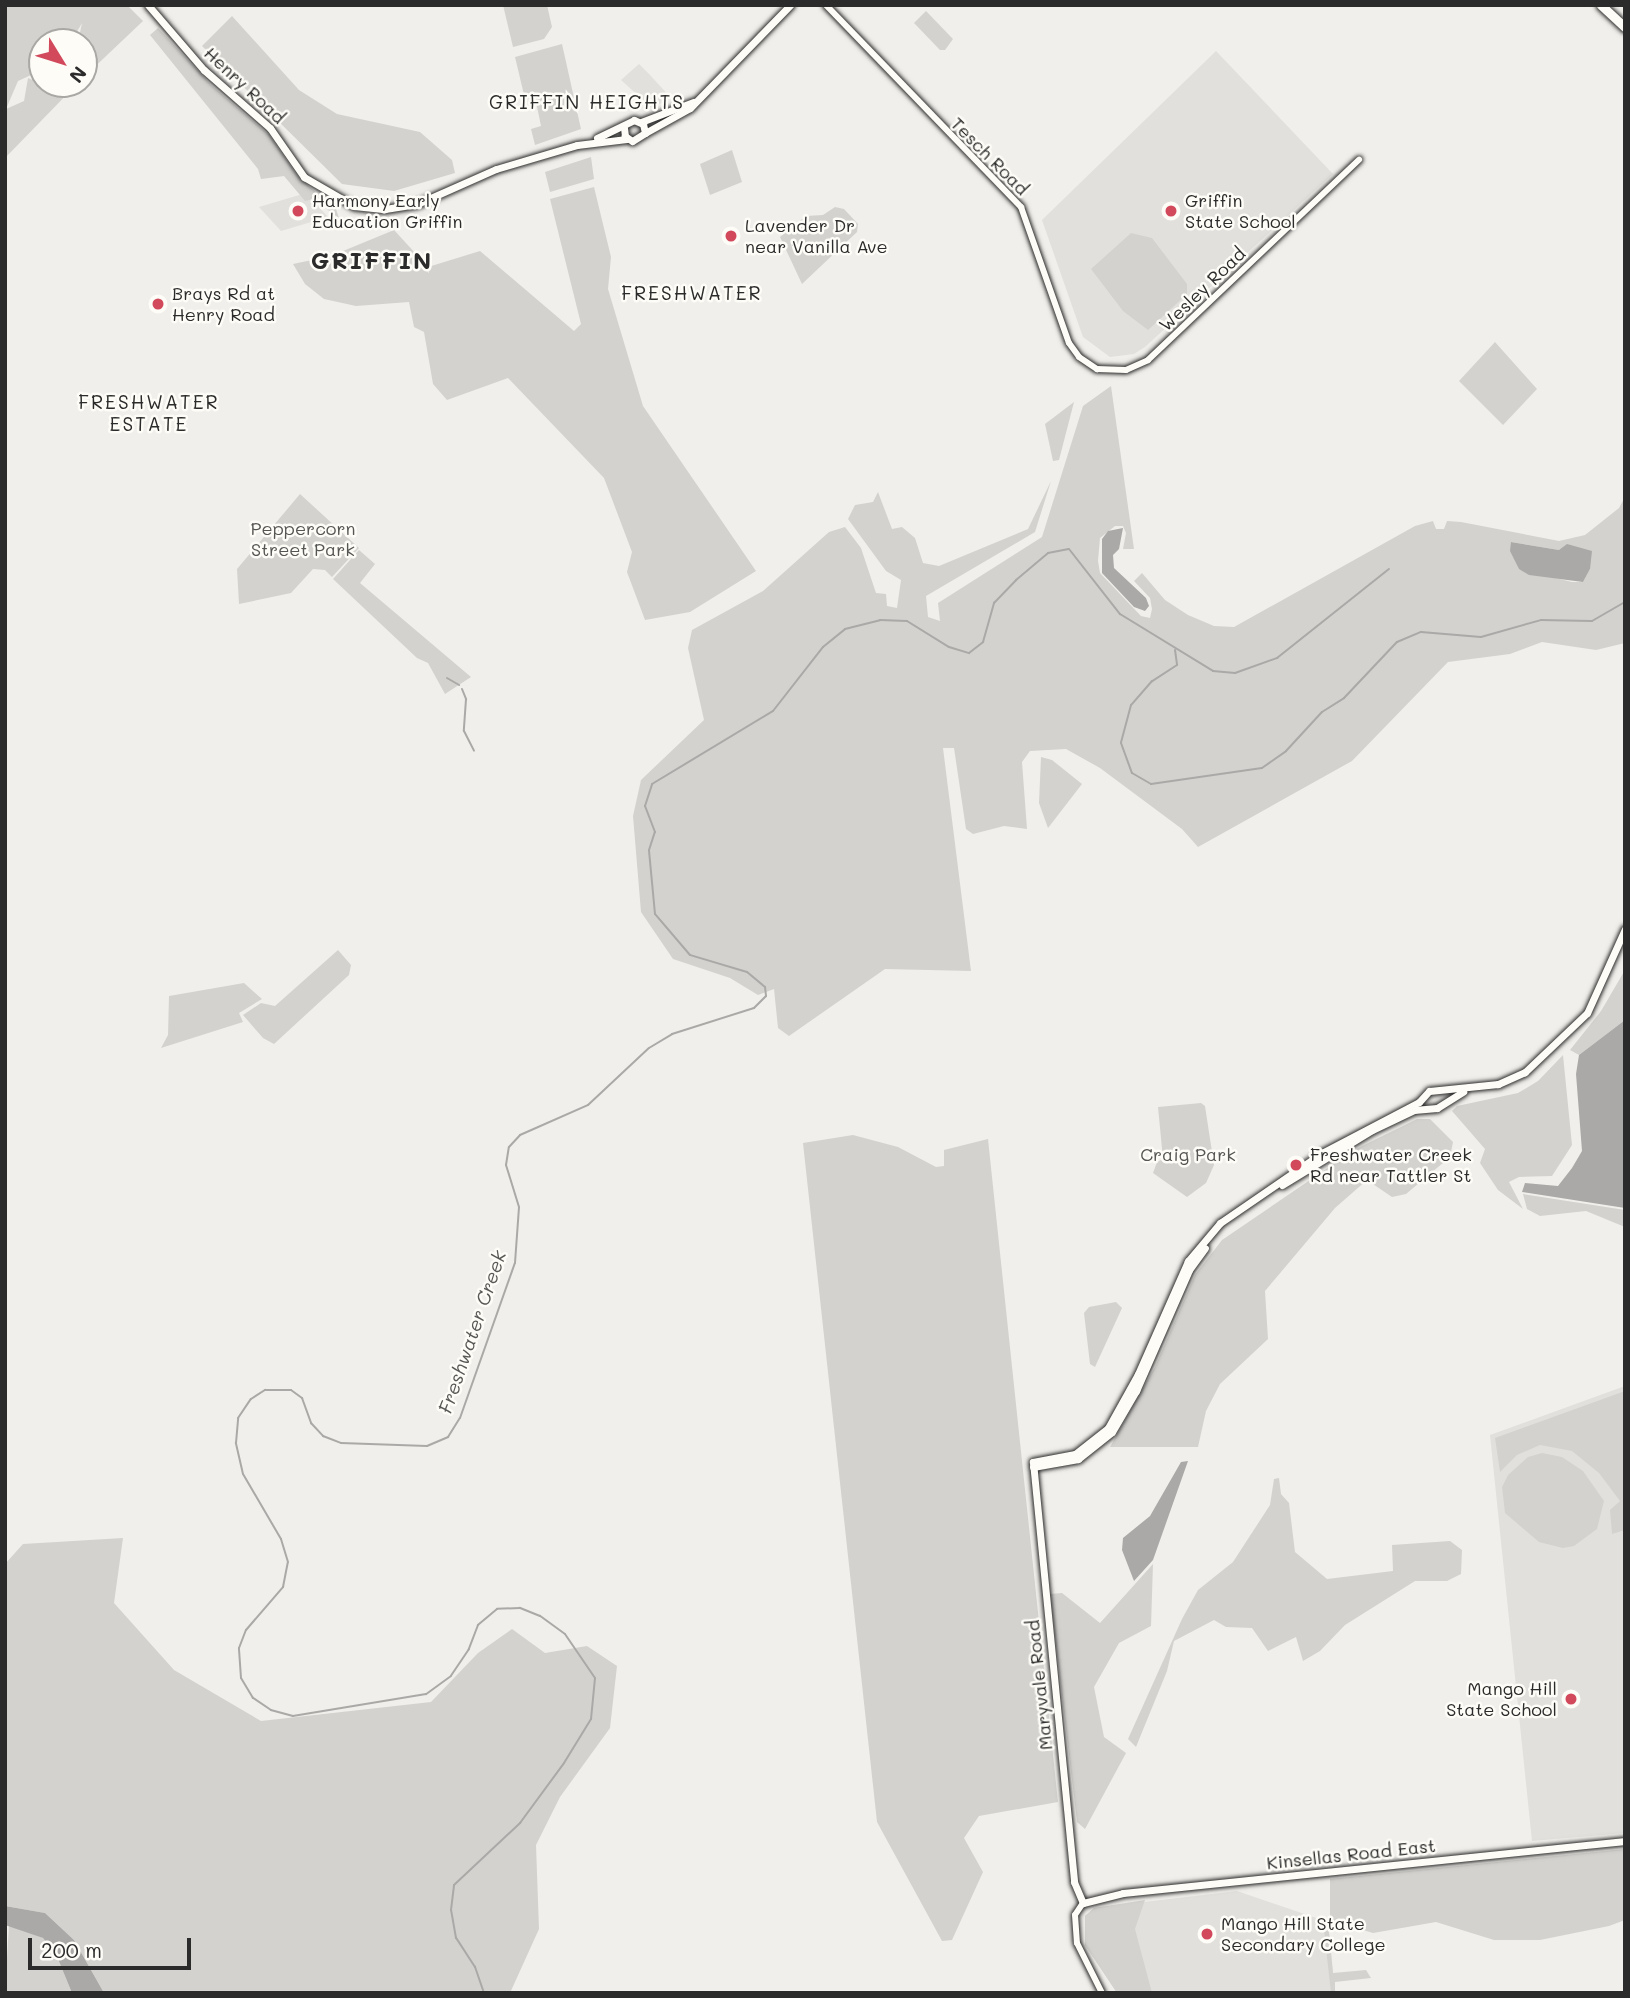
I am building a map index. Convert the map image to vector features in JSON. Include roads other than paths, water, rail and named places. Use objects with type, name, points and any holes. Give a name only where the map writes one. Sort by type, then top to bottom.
[{"type":"highway","points":[[1601,5],[1625,27]]},
{"type":"main road","name":"Henry Road","points":[[148,5],[204,70],[270,128],[304,177],[354,206],[391,209],[428,201],[496,169],[577,145]]},
{"type":"main road","points":[[577,145],[627,139],[636,142],[645,133],[694,102],[789,5]]},
{"type":"main road","points":[[577,145],[624,128],[631,120],[641,122],[694,102]]},
{"type":"main road","points":[[641,122],[645,133]]},
{"type":"main road","points":[[624,128],[627,139]]},
{"type":"main road","points":[[1033,1465],[1074,1454],[1108,1428],[1139,1374],[1188,1261],[1220,1223],[1322,1153],[1425,1098],[1432,1090],[1440,1092],[1510,1080],[1561,1041],[1591,1006],[1625,929]]},
{"type":"main road","points":[[1033,1465],[1078,1459],[1106,1439],[1136,1391],[1189,1270],[1224,1226],[1351,1141],[1428,1107],[1437,1108],[1443,1101],[1508,1085],[1535,1070],[1589,1017],[1625,943]]},
{"type":"main road","points":[[1440,1092],[1443,1101]]},
{"type":"main road","points":[[1425,1098],[1428,1107]]},
{"type":"main road","name":"Maryvale Road","points":[[1033,1465],[1074,1882],[1083,1903]]},
{"type":"main road","name":"Kinsellas Road East","points":[[1083,1903],[1123,1893],[1625,1841]]},
{"type":"street","name":"Tesch Road","points":[[826,5],[1021,207],[1070,346],[1093,367],[1121,371]]},
{"type":"street","name":"Wesley Road","points":[[1121,371],[1152,356],[1359,160]]},
{"type":"street","points":[[1083,1903],[1075,1915],[1077,1943],[1102,1993]]},
{"type":"waterway","name":"Freshwater Creek","points":[[484,1993],[475,1967],[456,1938],[451,1910],[454,1885],[520,1823],[564,1763],[591,1719],[595,1678],[565,1634],[540,1616],[520,1608],[497,1609],[478,1625],[469,1649],[451,1676],[426,1694],[293,1716],[271,1710],[253,1698],[241,1678],[239,1648],[246,1630],[283,1587],[288,1562],[281,1539],[243,1474],[236,1443],[238,1418],[251,1399],[265,1390],[291,1390],[302,1398],[311,1423],[323,1436],[341,1443],[427,1446],[448,1437],[460,1418],[515,1263],[519,1207],[506,1165],[509,1147],[520,1135],[588,1105],[649,1048],[672,1034],[754,1008],[766,996],[765,987],[747,972],[690,955],[655,914],[649,850],[655,832],[645,806],[652,784],[773,711],[823,647],[845,629],[880,620],[907,621],[949,647],[969,653],[983,642],[994,603],[1016,580],[1048,553],[1069,549],[1120,614],[1213,671],[1235,673],[1277,658],[1389,569]]},
{"type":"waterway","name":"Freshwater Creek","points":[[1175,650],[1177,665],[1152,681],[1131,705],[1121,743],[1132,773],[1151,784],[1262,768],[1286,751],[1322,712],[1344,698],[1397,642],[1421,632],[1481,637],[1541,620],[1592,621],[1625,602]]},
{"type":"waterway","points":[[447,678],[459,685]]},
{"type":"waterway","points":[[462,689],[466,699],[464,731],[474,751]]},
{"type":"place","name":"Harmony Early Education Griffin","points":[[298,211]]},
{"type":"place","name":"Griffin State School","points":[[1171,211]]},
{"type":"place","name":"Lavender Dr near Vanilla Ave","points":[[731,236]]},
{"type":"place","name":"Brays Rd at Henry Road","points":[[158,304]]},
{"type":"place","name":"Freshwater Creek Rd near Tattler St","points":[[1296,1165]]},
{"type":"place","name":"Mango Hill State School","points":[[1571,1699]]},
{"type":"place","name":"Mango Hill State Secondary College","points":[[1207,1934]]},
{"type":"district","name":"GRIFFIN HEIGHTS","points":[[587,102]]},
{"type":"district","name":"GRIFFIN","points":[[372,260]]},
{"type":"district","name":"FRESHWATER","points":[[692,293]]},
{"type":"district","name":"FRESHWATER ESTATE","points":[[149,413]]},
{"type":"park label","name":"Peppercorn Street Park","points":[[303,539]]},
{"type":"park label","name":"Craig Park","points":[[1188,1154]]}]
